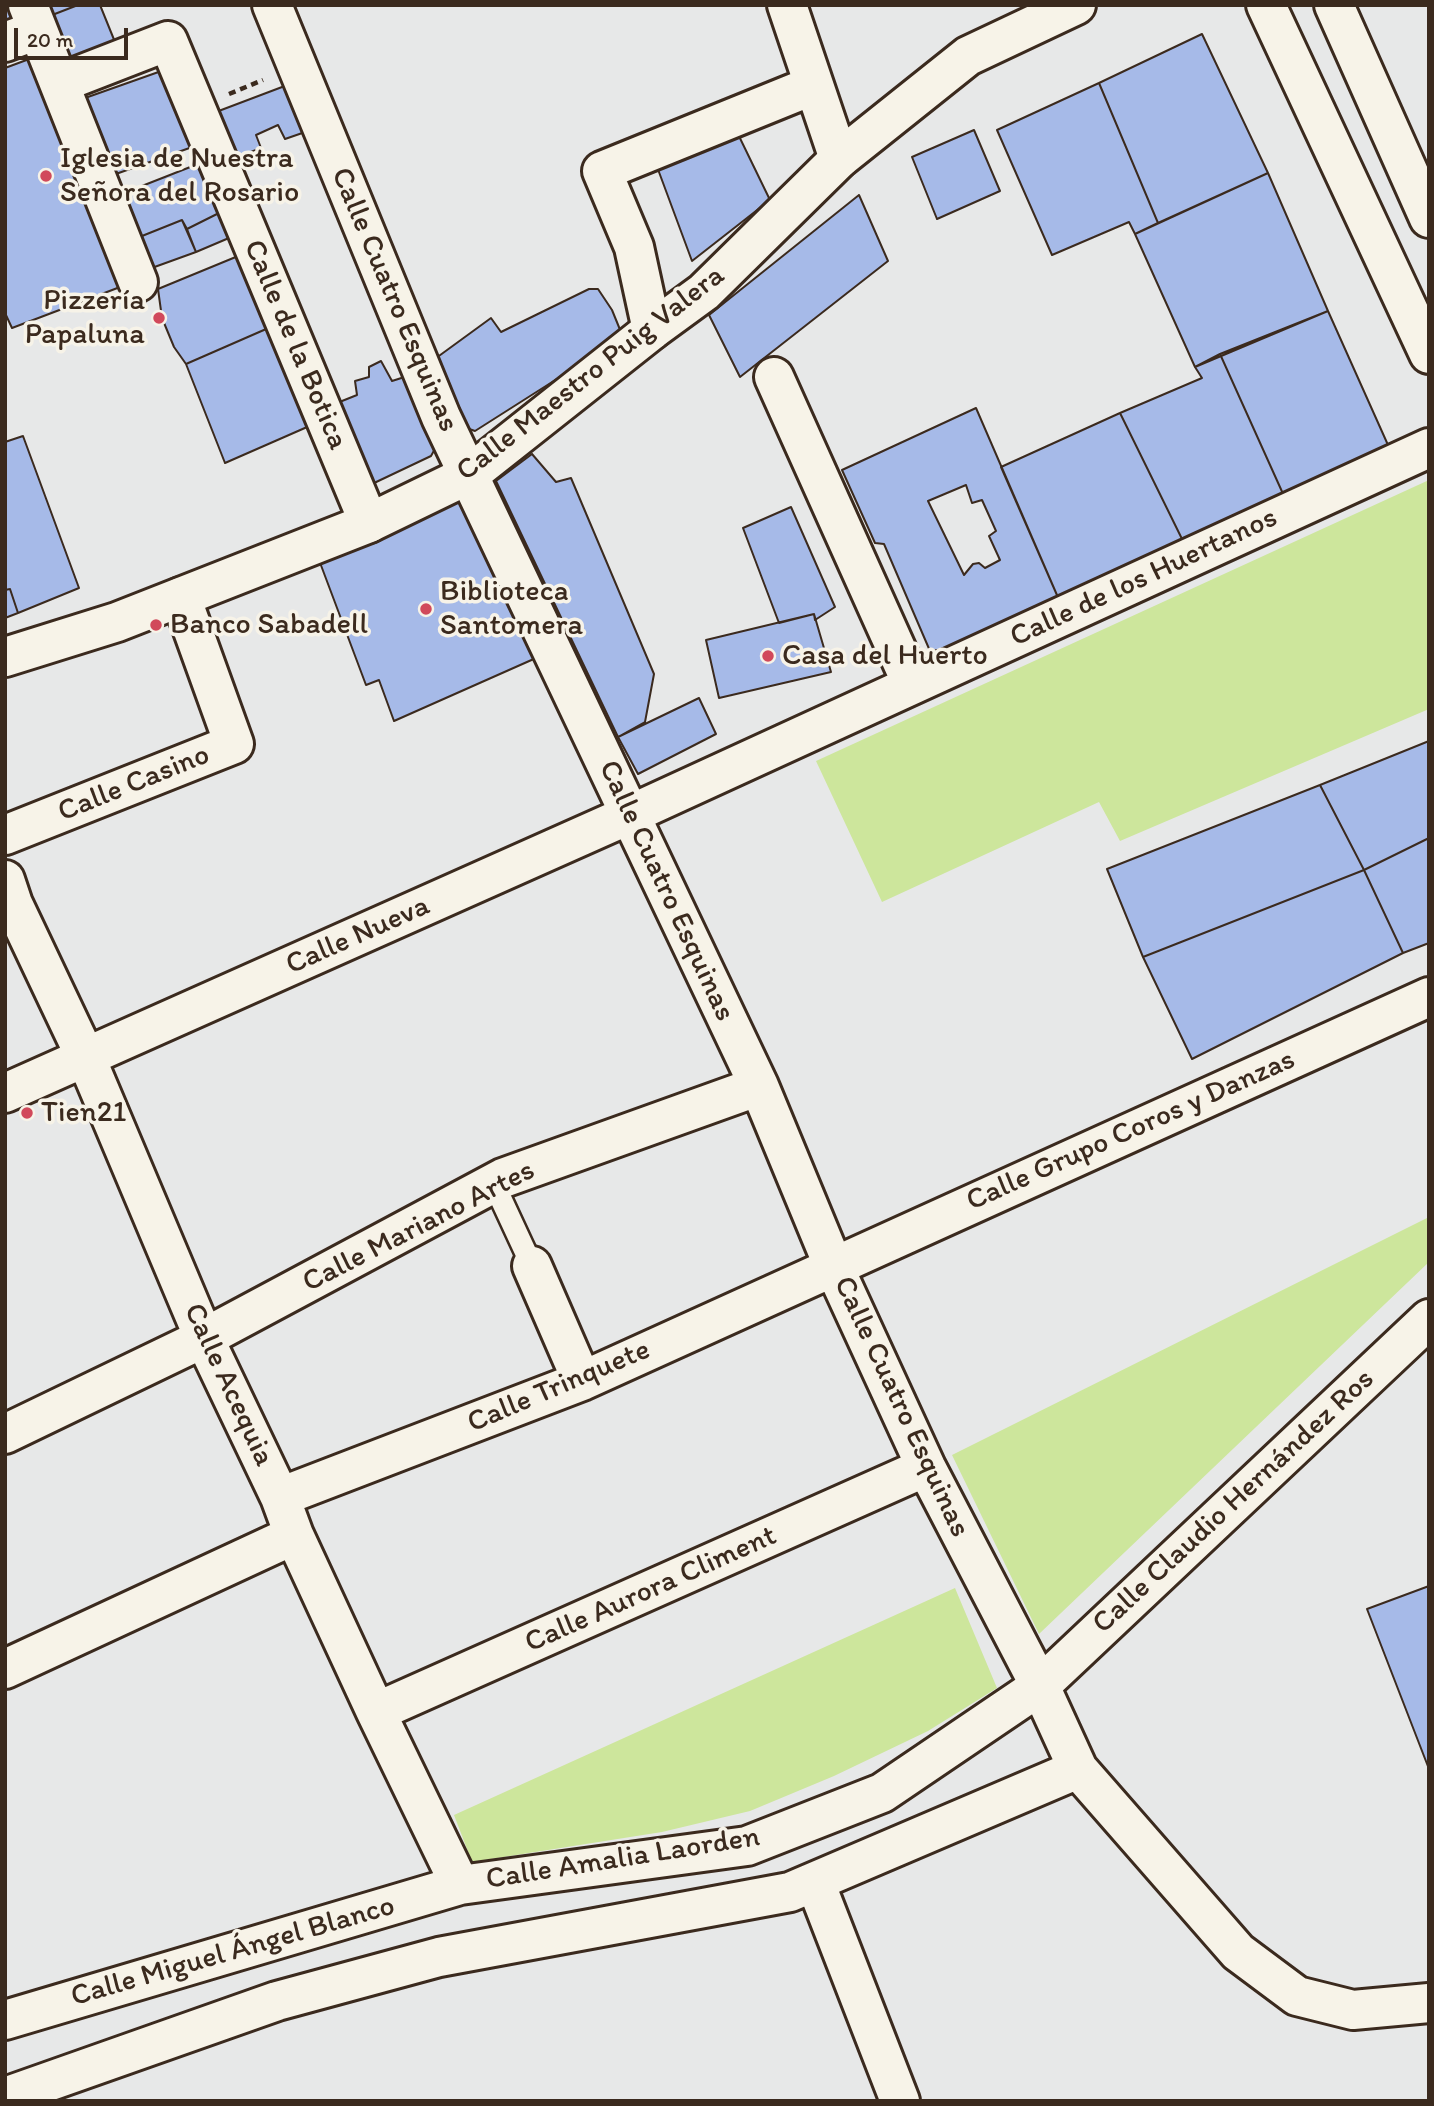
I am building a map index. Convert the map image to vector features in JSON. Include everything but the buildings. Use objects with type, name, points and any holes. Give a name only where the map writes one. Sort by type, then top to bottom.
[{"type":"street","name":"Calle Cuatro Esquinas","points":[[272,5],[441,417],[759,1086],[833,1265],[926,1467],[1040,1686],[1078,1769]]},
{"type":"street","points":[[787,5],[839,159]]},
{"type":"street","name":"Calle Maestro Puig Valera","points":[[5,657],[117,622],[181,597],[369,523],[470,474],[704,292],[839,159],[968,56],[1076,5]]},
{"type":"street","points":[[1266,5],[1429,354]]},
{"type":"street","points":[[1334,5],[1429,218]]},
{"type":"street","points":[[23,26],[60,83],[138,282]]},
{"type":"street","name":"Calle de la Botica","points":[[60,83],[168,41],[369,523]]},
{"type":"street","points":[[652,330],[634,247],[602,171],[814,85]]},
{"type":"street","points":[[774,377],[912,684]]},
{"type":"street","name":"Calle de los Huertanos","points":[[631,814],[1429,448]]},
{"type":"street","name":"Calle Casino","points":[[5,835],[234,744],[181,597]]},
{"type":"street","name":"Calle Nueva","points":[[5,1093],[631,814]]},
{"type":"street","name":"Calle Acequia","points":[[8,897],[86,1058],[204,1338],[280,1497],[294,1535],[460,1885]]},
{"type":"street","name":"Calle Grupo Coros y Danzas","points":[[833,1265],[1429,997]]},
{"type":"street","name":"Calle Mariano Artes","points":[[5,1434],[204,1338],[494,1184],[759,1086]]},
{"type":"street","name":"Calle Trinquete","points":[[280,1497],[582,1381],[833,1265]]},
{"type":"street","points":[[532,1266],[582,1381]]},
{"type":"street","name":"Calle Claudio Hernández Ros","points":[[1040,1686],[1429,1319]]},
{"type":"street","name":"Calle Aurora Climent","points":[[376,1712],[926,1467]]},
{"type":"street","points":[[5,1669],[294,1535]]},
{"type":"street","name":"Calle Amalia Laorden","points":[[460,1885],[747,1846],[882,1793],[1040,1686]]},
{"type":"street","points":[[5,2097],[277,2001],[439,1957],[790,1892],[1078,1769],[1238,1952],[1297,1996],[1353,2010],[1429,2003]]},
{"type":"street","points":[[814,1882],[900,2101]]},
{"type":"street","name":"Calle Miguel Ángel Blanco","points":[[5,2020],[460,1885]]},
{"type":"lane","points":[[494,1184],[532,1266]]},
{"type":"path","points":[[196,107],[297,67]]},
{"type":"green space","points":[[1429,480],[1429,709],[1120,841],[1099,802],[882,902],[816,761]]},
{"type":"green space","points":[[1429,1217],[1429,1262],[1039,1634],[952,1455]]},
{"type":"green space","points":[[955,1588],[997,1688],[928,1731],[834,1776],[750,1811],[662,1832],[472,1862],[454,1815]]},
{"type":"place","name":"Iglesia de Nuestra Señora del Rosario","points":[[46,176]]},
{"type":"place","name":"Pizzería Papaluna","points":[[159,318]]},
{"type":"place","name":"Biblioteca Santomera","points":[[426,609]]},
{"type":"place","name":"Banco Sabadell","points":[[156,625]]},
{"type":"place","name":"Casa del Huerto","points":[[768,656]]},
{"type":"place","name":"Tien21","points":[[27,1113]]}]
